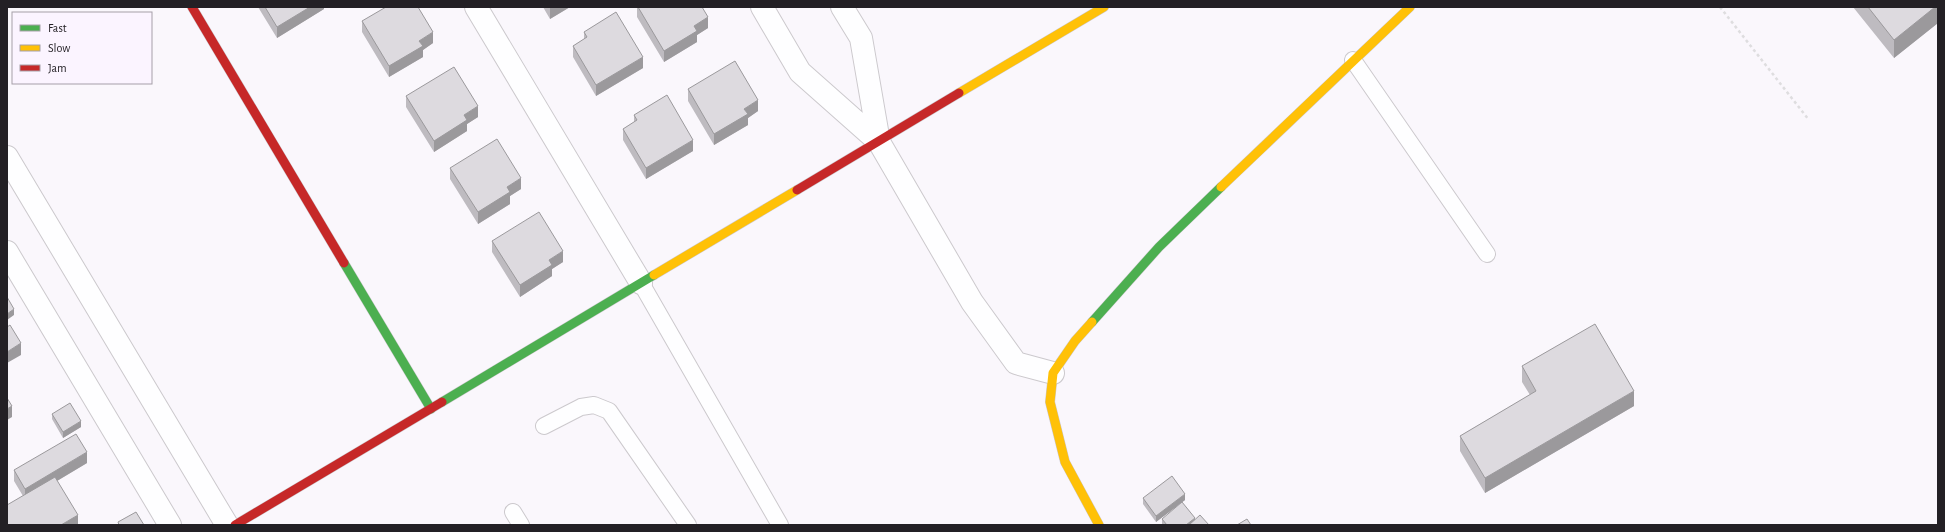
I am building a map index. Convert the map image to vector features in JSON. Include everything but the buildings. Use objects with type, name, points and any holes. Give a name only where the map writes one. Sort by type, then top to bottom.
[{"type":"street","points":[[192,7],[431,409]]},
{"type":"street","points":[[476,7],[641,283]]},
{"type":"street","points":[[762,7],[800,72],[879,142],[972,302],[1016,363],[1053,372]]},
{"type":"street","points":[[842,7],[861,38],[879,142]]},
{"type":"street","points":[[235,525],[1104,7]]},
{"type":"street","points":[[1099,525],[1065,462],[1050,402],[1053,372],[1075,340],[1159,247],[1410,7]]},
{"type":"street","points":[[7,157],[227,525]]},
{"type":"street","points":[[7,252],[170,525]]},
{"type":"lane","points":[[1353,60],[1487,254]]},
{"type":"lane","points":[[641,283],[780,525]]},
{"type":"lane","points":[[544,426],[581,406],[594,405],[610,411],[688,525]]},
{"type":"path","points":[[1720,7],[1809,120]]},
{"type":"traffic: fast","points":[[1092,322],[1159,247],[1221,187]]},
{"type":"traffic: fast","points":[[344,263],[431,409]]},
{"type":"traffic: fast","points":[[442,402],[654,275]]},
{"type":"traffic: slow","points":[[959,93],[1104,7]]},
{"type":"traffic: slow","points":[[1221,187],[1410,7]]},
{"type":"traffic: slow","points":[[654,275],[797,190]]},
{"type":"traffic: slow","points":[[1092,322],[1075,341],[1053,373],[1050,402],[1065,462],[1099,525]]},
{"type":"traffic: jam","points":[[192,7],[344,263]]},
{"type":"traffic: jam","points":[[797,190],[959,93]]},
{"type":"traffic: jam","points":[[235,525],[442,402]]}]
